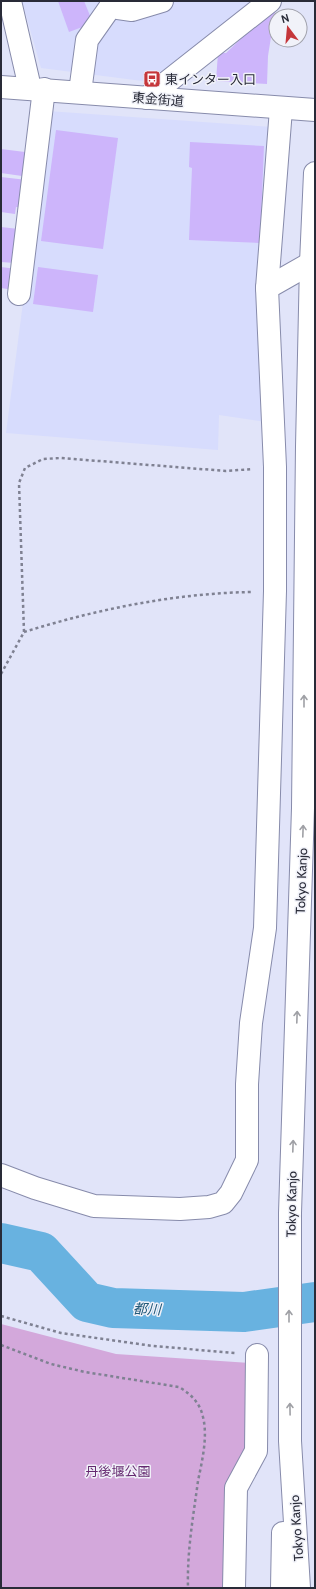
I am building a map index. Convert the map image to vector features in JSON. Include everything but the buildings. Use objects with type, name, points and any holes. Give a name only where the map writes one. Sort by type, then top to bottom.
[{"type":"main road","points":[[10,1],[37,89],[19,294]]},
{"type":"main road","points":[[80,92],[87,40],[112,2],[118,8],[132,10],[159,1]]},
{"type":"main road","points":[[146,98],[270,1]]},
{"type":"main road","name":"東金街道","points":[[1,87],[80,92],[280,109],[315,110]]},
{"type":"main road","points":[[1,1175],[35,1188],[94,1206],[180,1209],[209,1207],[223,1204],[231,1193],[247,1160],[246,1084],[251,1023],[265,928],[275,591],[275,467],[267,288],[280,109]]},
{"type":"main road","name":"Tokyo Kanjo","points":[[300,1588],[290,1441],[290,1214],[303,808],[304,624],[310,264],[315,173]]},
{"type":"main road","points":[[267,288],[310,264]]},
{"type":"main road","points":[[234,1588],[236,1488],[256,1452],[257,1355]]},
{"type":"main road","points":[[282,1588],[283,1504],[290,1441]]},
{"type":"path","points":[[1,674],[24,632],[19,483],[25,468],[43,459],[61,458],[226,471],[275,467]]},
{"type":"path","points":[[24,632],[52,623],[129,605],[222,592],[275,591]]},
{"type":"path","points":[[1,1316],[60,1333],[153,1346],[257,1355]]},
{"type":"path","points":[[1,1345],[51,1364],[85,1372],[179,1387],[190,1393],[197,1402],[203,1417],[205,1440],[187,1557],[188,1588]]},
{"type":"shaded area","points":[[22,1],[257,1],[158,83],[41,68]]},
{"type":"shaded area","points":[[48,111],[273,127],[266,422],[219,415],[218,450],[6,433]]},
{"type":"green space","name":"丹後堰公園","points":[[1,1324],[116,1354],[250,1363],[246,1456],[228,1588],[1,1588]]},
{"type":"waterway","name":"都川","points":[[1,1243],[41,1252],[87,1302],[113,1308],[244,1312],[315,1302]]},
{"type":"place","name":"東インター入口","points":[[152,79]]}]
